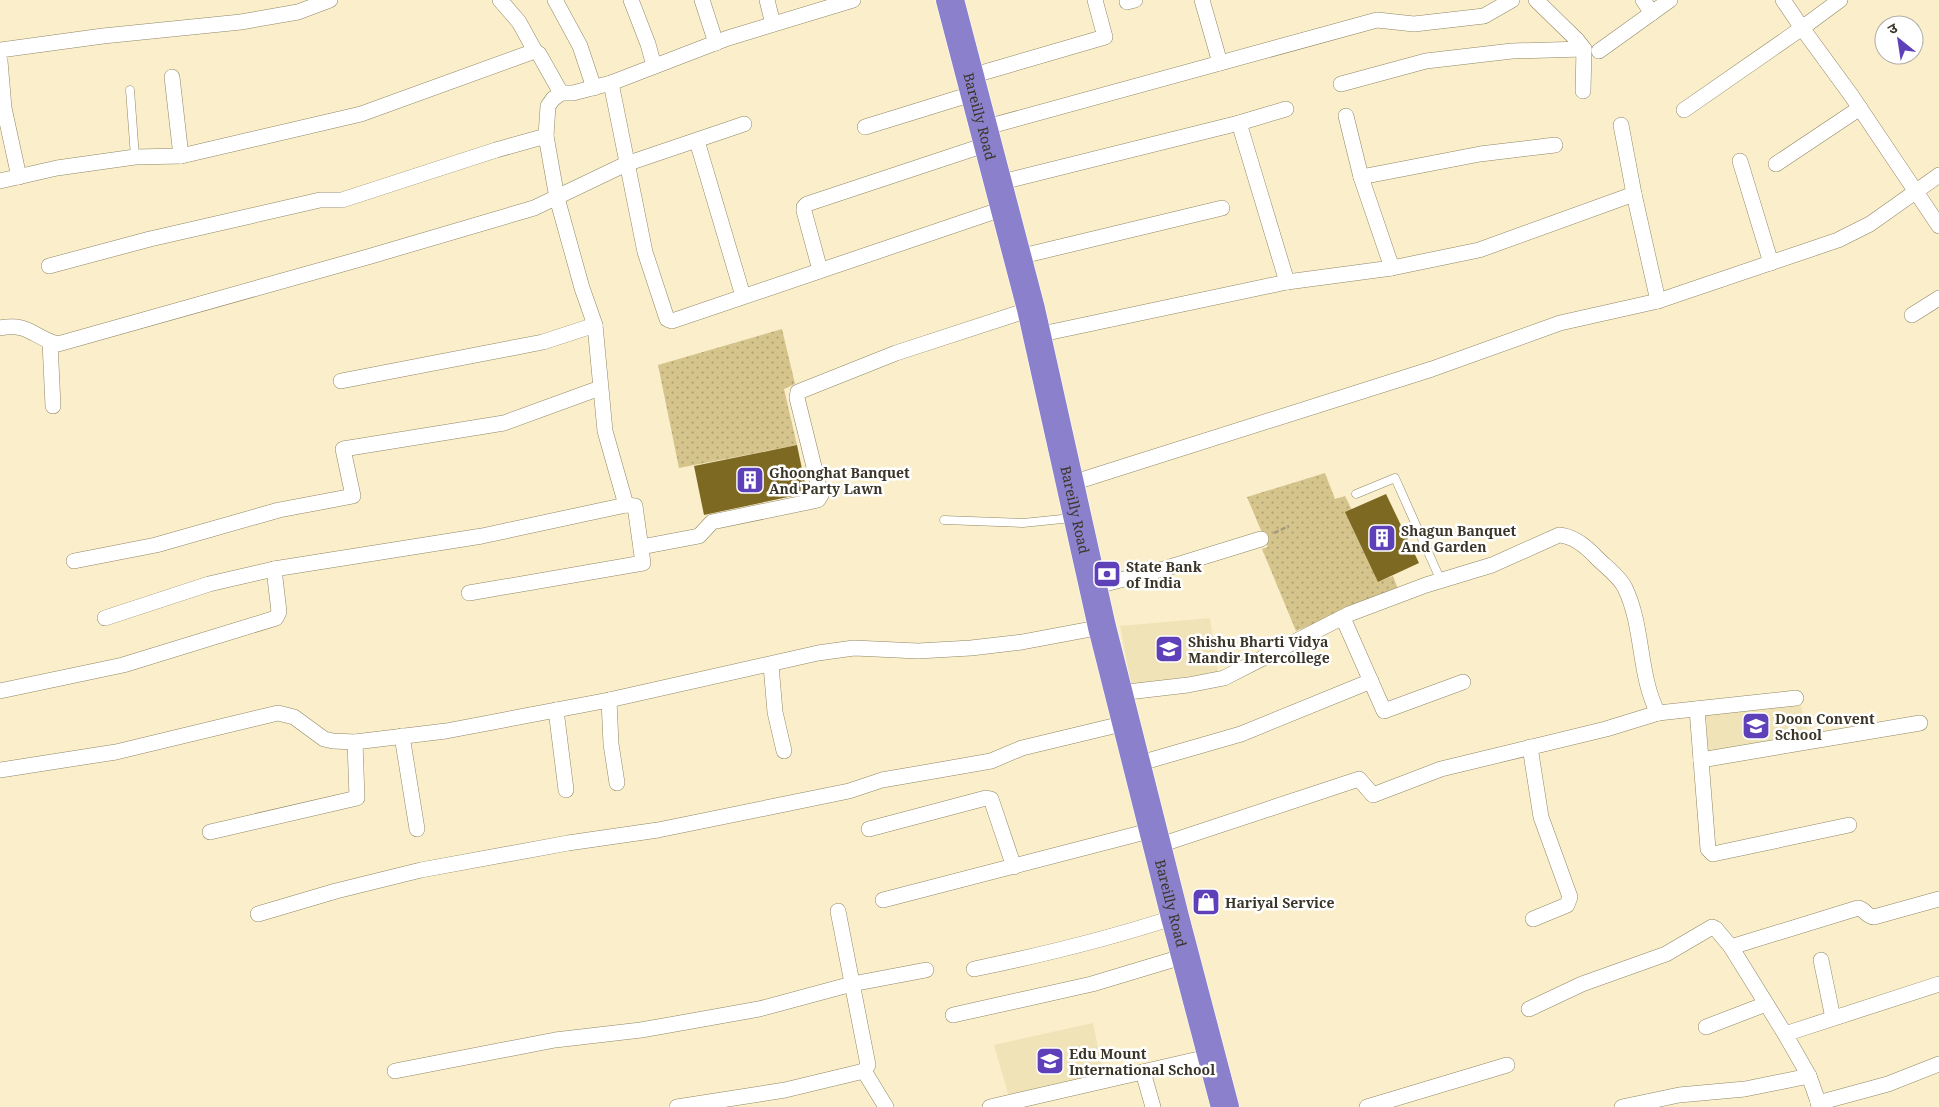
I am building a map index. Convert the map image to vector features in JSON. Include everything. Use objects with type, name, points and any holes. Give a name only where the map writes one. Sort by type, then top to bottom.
[{"type":"highway","name":"Bareilly Road","points":[[950,0],[1034,322],[1102,627],[1174,917],[1225,1107]]},
{"type":"street","points":[[0,50],[103,36],[241,22],[298,12],[330,0]]},
{"type":"street","points":[[500,0],[519,22],[561,93]]},
{"type":"street","points":[[555,0],[580,46],[594,88]]},
{"type":"street","points":[[631,0],[648,44],[654,66]]},
{"type":"street","points":[[702,0],[716,43]]},
{"type":"street","points":[[767,0],[773,24]]},
{"type":"street","points":[[626,505],[606,431],[600,388],[596,325],[582,288],[557,198],[546,136],[548,106],[561,93],[572,93],[610,83],[827,4],[853,0]]},
{"type":"street","points":[[865,127],[973,84],[1105,37],[1095,0]]},
{"type":"street","points":[[1202,0],[1220,62]]},
{"type":"street","points":[[820,270],[804,211],[804,207],[807,204],[985,136],[1220,62],[1377,20],[1414,24],[1484,16],[1512,0]]},
{"type":"street","points":[[1536,0],[1577,40],[1591,50]]},
{"type":"street","points":[[1643,0],[1652,14]]},
{"type":"street","points":[[1341,84],[1426,61],[1512,50],[1591,50],[1652,14],[1670,0]]},
{"type":"street","points":[[1783,0],[1860,108],[1939,226]]},
{"type":"street","points":[[1684,110],[1840,0]]},
{"type":"street","points":[[1583,90],[1591,50]]},
{"type":"street","points":[[0,181],[57,168],[135,157],[181,156],[361,114],[535,51]]},
{"type":"street","points":[[0,61],[4,126],[19,177]]},
{"type":"street","points":[[172,77],[181,156]]},
{"type":"street","points":[[610,83],[645,252],[667,319],[672,321],[820,270],[1002,196],[1286,109]]},
{"type":"street","points":[[1776,164],[1860,108]]},
{"type":"street","points":[[1346,116],[1361,176],[1392,268]]},
{"type":"street","points":[[1239,123],[1286,282]]},
{"type":"street","points":[[0,328],[10,326],[27,328],[50,342],[58,344],[534,208],[626,164],[744,124]]},
{"type":"street","points":[[1621,125],[1658,301]]},
{"type":"street","points":[[49,266],[150,239],[320,200],[342,200],[496,150],[546,136]]},
{"type":"street","points":[[697,140],[743,296]]},
{"type":"street","points":[[1361,176],[1480,154],[1555,145]]},
{"type":"street","points":[[1740,161],[1771,263]]},
{"type":"street","points":[[1069,484],[1432,369],[1560,323],[1658,301],[1838,240],[1870,224],[1939,175]]},
{"type":"street","points":[[641,547],[699,536],[712,522],[818,500],[821,494],[797,398],[798,392],[896,353],[1034,322],[1286,282],[1392,268],[1479,250],[1634,194]]},
{"type":"street","points":[[1018,258],[1222,208]]},
{"type":"street","points":[[1912,315],[1939,298]]},
{"type":"street","points":[[340,382],[542,342],[596,325]]},
{"type":"street","points":[[50,342],[53,406]]},
{"type":"street","points":[[74,561],[156,545],[279,510],[353,496],[343,449],[504,423],[600,388]]},
{"type":"street","points":[[105,618],[209,584],[274,569],[482,536],[626,505],[635,506],[643,563],[468,593]]},
{"type":"street","points":[[1119,693],[1188,685],[1224,678],[1343,618],[1441,581],[1492,565],[1559,535],[1575,539],[1591,552],[1624,586],[1633,608],[1651,699],[1658,713]]},
{"type":"street","points":[[1093,587],[1167,568],[1261,539]]},
{"type":"street","points":[[0,691],[123,665],[276,618],[279,612],[274,569]]},
{"type":"street","points":[[1343,618],[1384,711],[1464,682]]},
{"type":"street","points":[[0,770],[116,752],[278,713],[294,717],[324,739],[354,742],[446,731],[609,700],[818,653],[854,648],[918,651],[972,648],[1022,642],[1102,627]]},
{"type":"street","points":[[771,665],[775,712],[784,751]]},
{"type":"street","points":[[1137,764],[1241,734],[1371,680]]},
{"type":"street","points":[[883,900],[1014,867],[1155,838],[1359,779],[1373,795],[1441,769],[1606,729],[1658,713],[1796,698]]},
{"type":"street","points":[[609,700],[611,744],[617,783]]},
{"type":"street","points":[[1697,709],[1706,832],[1710,852],[1713,854],[1850,825]]},
{"type":"street","points":[[556,710],[566,790]]},
{"type":"street","points":[[258,914],[336,891],[421,870],[568,843],[658,830],[849,791],[882,780],[991,761],[1022,748],[1126,723]]},
{"type":"street","points":[[1701,760],[1920,723]]},
{"type":"street","points":[[402,736],[417,829]]},
{"type":"street","points":[[210,832],[357,798],[354,742]]},
{"type":"street","points":[[1530,747],[1541,816],[1570,898],[1567,905],[1533,919]]},
{"type":"street","points":[[869,829],[986,798],[991,799],[1014,867]]},
{"type":"street","points":[[1730,947],[1858,908],[1874,917],[1939,899]]},
{"type":"street","points":[[677,1107],[785,1090],[864,1071],[868,1065],[838,911]]},
{"type":"street","points":[[974,969],[1118,936],[1174,917]]},
{"type":"street","points":[[1529,1009],[1582,984],[1666,954],[1712,927],[1716,929],[1730,947],[1785,1034],[1809,1076],[1819,1105],[1888,1084],[1939,1064]]},
{"type":"street","points":[[953,1015],[1092,984],[1185,956]]},
{"type":"street","points":[[1821,960],[1833,1018]]},
{"type":"street","points":[[395,1071],[555,1040],[641,1030],[759,1009],[852,984],[926,970]]},
{"type":"street","points":[[1785,1034],[1939,984]]},
{"type":"street","points":[[1706,1028],[1766,1004]]},
{"type":"street","points":[[990,1107],[1212,1056]]},
{"type":"street","points":[[1367,1107],[1507,1065]]},
{"type":"street","points":[[864,1071],[886,1107]]},
{"type":"street","points":[[1143,1072],[1152,1107]]},
{"type":"street","points":[[1622,1107],[1679,1095],[1745,1090],[1809,1076]]},
{"type":"lane","points":[[130,90],[135,157]]},
{"type":"lane","points":[[1356,494],[1395,478],[1441,581]]},
{"type":"lane","points":[[944,520],[1023,523],[1076,517]]},
{"type":"shaded area","points":[[782,329],[795,384],[784,389],[797,445],[679,468],[658,365]]},
{"type":"shaded area","points":[[1325,473],[1335,499],[1345,496],[1352,510],[1378,582],[1393,576],[1398,589],[1296,631],[1262,549],[1268,547],[1247,497]]},
{"type":"shaded area","name":"Shishu Bharti Vidya Mandir Intercollege","points":[[1210,618],[1218,673],[1131,684],[1120,626]]},
{"type":"shaded area","name":"Doon Convent School","points":[[1800,702],[1810,740],[1708,760],[1706,713]]},
{"type":"shaded area","name":"Edu Mount International School","points":[[1093,1023],[1104,1077],[1009,1097],[994,1045]]},
{"type":"building","name":"Ghoonghat Banquet And Party Lawn","points":[[797,445],[807,493],[704,515],[694,466]]},
{"type":"building","name":"Shagun Banquet And Garden","points":[[1386,494],[1419,563],[1378,582],[1345,512]]},
{"type":"place","name":"Ghoonghat Banquet And Party Lawn","points":[[750,480]]},
{"type":"place","name":"Shagun Banquet And Garden","points":[[1382,538]]},
{"type":"place","name":"State Bank of India","points":[[1107,574]]},
{"type":"place","name":"Shishu Bharti Vidya Mandir Intercollege","points":[[1169,649]]},
{"type":"place","name":"Doon Convent School","points":[[1756,726]]},
{"type":"place","name":"Hariyal Service","points":[[1206,902]]},
{"type":"place","name":"Edu Mount International School","points":[[1050,1061]]}]
